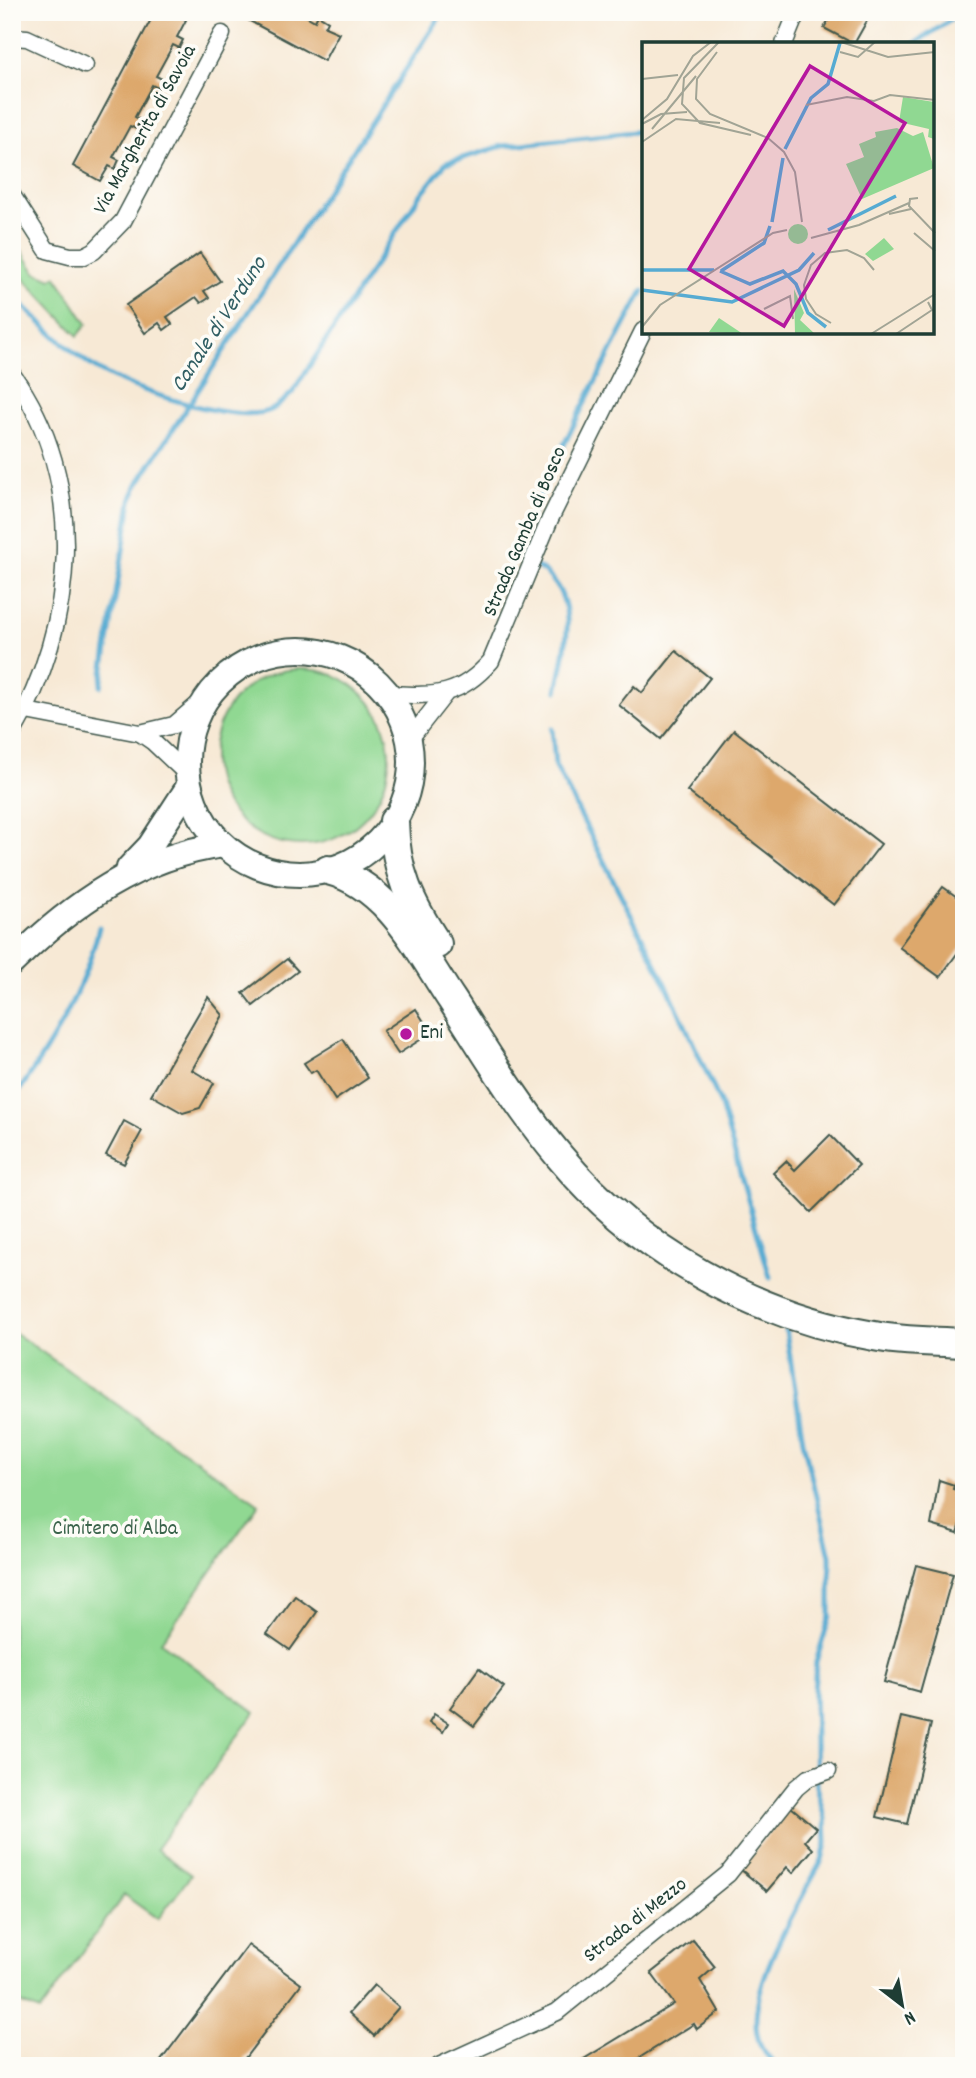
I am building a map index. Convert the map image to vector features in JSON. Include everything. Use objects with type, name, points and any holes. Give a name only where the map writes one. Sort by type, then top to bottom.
[{"type":"highway","points":[[394,821],[399,871],[419,917],[545,1108],[626,1201],[695,1254],[789,1299],[878,1322],[964,1326]]},
{"type":"highway","points":[[328,870],[349,876],[372,891],[404,926],[530,1118],[561,1159],[614,1212],[686,1268],[785,1314],[875,1337],[964,1343]]},
{"type":"main road","points":[[298,649],[333,654],[349,661],[370,675],[389,694],[402,716],[409,740],[409,782],[394,821],[373,846],[344,864],[328,870],[309,874],[272,871],[238,856],[223,845],[208,828],[188,780],[189,738],[196,716],[220,682],[248,662],[264,655],[298,649]]},
{"type":"main road","points":[[114,883],[150,846],[188,780]]},
{"type":"main road","points":[[12,963],[84,902],[114,883],[162,858],[223,845]]},
{"type":"street","points":[[785,42],[797,12]]},
{"type":"street","name":"Via Margherita di Savoia","points":[[12,195],[47,250],[69,256],[94,251],[123,221],[222,34]]},
{"type":"street","points":[[12,37],[27,38],[85,65]]},
{"type":"street","name":"Strada Gamba di Bosco","points":[[409,740],[445,694],[479,675],[491,661],[529,576],[550,519],[642,333]]},
{"type":"street","points":[[12,374],[30,398],[54,458],[65,520],[65,585],[51,647],[26,711],[12,734]]},
{"type":"street","name":"Strada Gamba di Bosco","points":[[389,694],[445,694]]},
{"type":"street","points":[[26,711],[140,733],[174,725],[209,695]]},
{"type":"street","points":[[140,733],[188,780]]},
{"type":"street","name":"Strada di Mezzo","points":[[439,2066],[557,2012],[728,1874],[796,1788],[808,1778],[828,1770]]},
{"type":"green space","points":[[12,235],[35,272],[51,279],[56,276],[87,324],[78,336],[12,266]]},
{"type":"green space","points":[[301,669],[335,676],[363,695],[382,723],[389,757],[382,791],[363,819],[335,838],[301,845],[267,838],[239,819],[220,791],[213,757],[220,723],[239,695],[267,676]]},
{"type":"green space","name":"Cimitero di Alba","points":[[12,1331],[259,1504],[161,1642],[255,1712],[156,1849],[191,1875],[158,1919],[124,1895],[40,2011],[12,2000]]},
{"type":"building","points":[[155,12],[172,12],[186,20],[177,37],[183,40],[179,48],[173,45],[156,76],[162,79],[158,88],[152,85],[135,117],[140,120],[136,129],[130,126],[113,157],[119,160],[115,169],[109,166],[100,181],[73,166]]},
{"type":"building","points":[[233,12],[299,12],[315,21],[318,15],[328,21],[325,27],[339,33],[324,61]]},
{"type":"building","points":[[833,12],[872,12],[855,42],[824,28]]},
{"type":"building","points":[[200,253],[220,281],[204,291],[209,298],[201,303],[196,297],[167,317],[172,324],[164,330],[159,323],[145,333],[126,305]]},
{"type":"building","points":[[676,651],[710,678],[661,739],[619,705],[634,686],[642,693]]},
{"type":"building","points":[[734,730],[881,844],[834,905],[687,791]]},
{"type":"building","points":[[943,887],[964,902],[964,944],[940,977],[899,947]]},
{"type":"building","points":[[287,959],[298,971],[253,1006],[243,993]]},
{"type":"building","points":[[208,997],[223,1015],[192,1070],[214,1083],[200,1108],[183,1113],[151,1095]]},
{"type":"building","points":[[416,1009],[431,1033],[398,1054],[383,1031]]},
{"type":"building","points":[[343,1039],[368,1078],[335,1100],[316,1070],[311,1073],[304,1063]]},
{"type":"building","points":[[124,1121],[142,1131],[124,1164],[106,1155]]},
{"type":"building","points":[[830,1135],[859,1165],[811,1212],[773,1173],[786,1161],[795,1170]]},
{"type":"building","points":[[939,1480],[964,1492],[964,1514],[958,1533],[931,1525]]},
{"type":"building","points":[[916,1565],[953,1574],[920,1692],[884,1682]]},
{"type":"building","points":[[295,1596],[317,1612],[290,1650],[267,1634]]},
{"type":"building","points":[[479,1668],[504,1687],[474,1726],[450,1708]]},
{"type":"building","points":[[434,1714],[448,1723],[443,1732],[429,1722]]},
{"type":"building","points":[[901,1717],[931,1724],[907,1824],[877,1817]]},
{"type":"building","points":[[791,1807],[816,1828],[805,1841],[813,1849],[793,1873],[787,1867],[767,1891],[740,1869]]},
{"type":"building","points":[[693,1940],[715,1967],[700,1980],[719,2012],[697,2029],[694,2024],[626,2066],[582,2066],[579,2062],[674,2004],[651,1973]]},
{"type":"building","points":[[248,1945],[301,1984],[239,2066],[157,2066]]},
{"type":"building","points":[[374,1985],[399,2007],[374,2036],[349,2013]]},
{"type":"waterway","name":"Canale di Verduno","points":[[101,686],[131,501],[137,485],[443,12]]},
{"type":"waterway","points":[[917,42],[963,12]]},
{"type":"waterway","points":[[12,295],[74,353],[112,377],[157,395],[209,409],[233,413],[271,410],[292,393],[418,198],[446,163],[502,146],[642,131]]},
{"type":"waterway","points":[[557,691],[566,646],[567,615],[558,588],[548,575],[523,554],[521,550],[524,534],[574,425],[642,293]]},
{"type":"waterway","points":[[552,729],[555,765],[668,988],[720,1102],[770,1277]]},
{"type":"waterway","name":"Canale di Verduno","points":[[12,1101],[64,1018],[85,973],[99,927]]},
{"type":"waterway","points":[[776,2066],[760,2044],[756,2024],[758,2001],[775,1950],[822,1860],[826,1843],[825,1819],[816,1786],[814,1692],[816,1662],[830,1616],[830,1556],[803,1441],[786,1331]]},
{"type":"place","name":"Eni","points":[[406,1034]]}]
